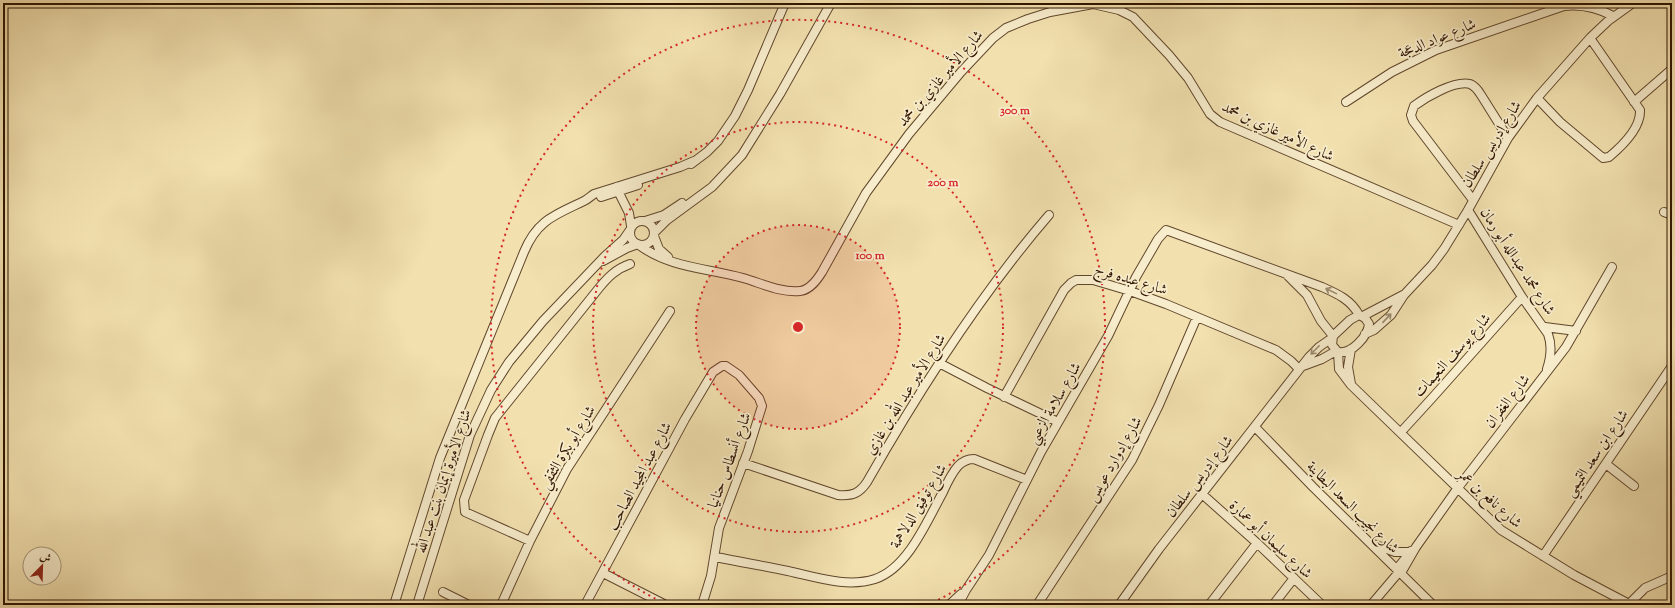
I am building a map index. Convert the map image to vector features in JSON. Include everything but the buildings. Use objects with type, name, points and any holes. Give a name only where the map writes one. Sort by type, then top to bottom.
[{"type":"street","points":[[394,605],[440,458],[528,242],[541,224],[550,217],[586,200],[594,194],[620,188],[680,167],[694,161],[707,152],[718,141],[735,116],[748,90],[785,3]]},
{"type":"street","points":[[638,245],[650,242],[654,234],[667,220],[712,188],[742,155],[744,149],[759,129],[780,94],[831,3]]},
{"type":"street","name":"شارع إدريس سلطان","points":[[1351,349],[1365,334],[1374,330],[1390,315],[1404,295],[1432,265],[1468,210],[1508,138],[1537,98],[1590,38],[1613,16],[1633,3]]},
{"type":"street","name":"شارع الأمير غازي بن محمد","points":[[687,266],[742,277],[788,291],[806,290],[815,282],[822,272],[866,193],[886,164],[961,72],[993,38],[1006,28],[1043,14],[1092,4],[1119,10],[1133,17],[1169,55],[1188,78],[1210,114],[1220,122],[1459,225]]},
{"type":"street","name":"شارع عواد الدعجة","points":[[1346,102],[1392,72],[1436,50],[1564,6],[1588,6],[1613,16]]},
{"type":"street","points":[[1537,98],[1560,122],[1600,156],[1605,159],[1614,152],[1636,125],[1640,115],[1640,110],[1590,38]]},
{"type":"street","points":[[1634,102],[1672,69]]},
{"type":"street","points":[[1473,200],[1413,121],[1411,115],[1414,106],[1434,94],[1455,85],[1471,84],[1477,88],[1508,138]]},
{"type":"street","points":[[630,228],[636,222],[664,215],[696,195],[709,184],[739,152],[744,149]]},
{"type":"street","points":[[620,188],[633,211],[652,226],[656,245],[662,253],[687,266]]},
{"type":"street","points":[[620,188],[629,213],[630,237],[638,245],[659,257],[687,266]]},
{"type":"street","name":"شارع محمد عبدالله أبو رمان","points":[[1468,210],[1522,297],[1544,327],[1551,346],[1549,364],[1546,373]]},
{"type":"street","points":[[1664,212],[1672,215]]},
{"type":"street","name":"شارع الأمير عبد الله بن غازي","points":[[743,463],[838,495],[847,496],[859,493],[867,482],[916,398],[939,363],[1010,264],[1049,214]]},
{"type":"street","name":"شارع الأميرة إيمان بنت عبد الله","points":[[417,605],[464,450],[485,399],[499,376],[526,341],[561,301],[622,240],[630,228]]},
{"type":"street","name":"شارع سلامة الزعبي","points":[[958,605],[989,555],[1058,422],[1108,336],[1158,239],[1166,230],[1286,274]]},
{"type":"street","name":"شارع الأميرة إيمان بنت عبد الله","points":[[599,263],[627,248],[638,245]]},
{"type":"street","name":"شارع الأميرة إيمان بنت عبد الله","points":[[530,541],[465,512],[464,500],[492,424],[599,288],[613,272],[630,264]]},
{"type":"street","name":"شارع الغفران","points":[[1371,605],[1399,571],[1412,549],[1566,347],[1612,267]]},
{"type":"street","points":[[1286,274],[1311,282],[1335,293],[1353,305],[1361,316],[1368,320],[1369,324],[1365,334]]},
{"type":"street","points":[[1286,274],[1307,295],[1321,321],[1332,337]]},
{"type":"street","name":"شارع عبده فرج","points":[[1004,397],[1064,290],[1071,283],[1082,279],[1093,280],[1130,291],[1197,317],[1276,350],[1301,368]]},
{"type":"street","name":"شارع إدريس سلطان","points":[[1119,605],[1202,494],[1319,346],[1332,337],[1350,320],[1404,295]]},
{"type":"street","name":"شارع يوسف النعيمات","points":[[1401,432],[1434,397],[1522,297]]},
{"type":"street","name":"شارع أبو بكرة الثقفي","points":[[501,605],[530,541],[574,457],[670,311]]},
{"type":"street","name":"شارع إدوارد عويس","points":[[1037,605],[1130,465],[1159,405],[1197,317]]},
{"type":"street","name":"شارع محمد عبدالله أبو رمان","points":[[1544,327],[1576,331]]},
{"type":"street","name":"شارع نافع بن عمر","points":[[1332,337],[1332,345],[1337,351],[1339,369],[1351,385],[1501,530],[1584,581],[1630,605]]},
{"type":"street","points":[[1301,368],[1337,351],[1345,352],[1351,349]]},
{"type":"street","points":[[1351,349],[1348,367],[1351,385]]},
{"type":"street","points":[[939,363],[1004,397],[1058,422]]},
{"type":"street","name":"شارع أنسطاس حنانيا","points":[[702,605],[716,557],[717,535],[761,412],[761,402],[739,375],[726,366],[722,366]]},
{"type":"street","name":"شارع عبد المجيد الصاحب","points":[[585,605],[685,419],[713,372],[722,366]]},
{"type":"street","name":"شارع ابن سعد التميمي","points":[[1543,556],[1672,366]]},
{"type":"street","name":"شارع نجيب السعد البطاينة","points":[[1255,427],[1432,605]]},
{"type":"street","name":"شارع توفيق الدلاهمة","points":[[716,557],[832,581],[856,582],[875,579],[895,568],[910,550],[949,480],[963,461],[974,459],[1027,480]]},
{"type":"street","points":[[1606,464],[1634,486]]},
{"type":"street","name":"شارع سليمان أبو عمارة","points":[[1202,494],[1257,542],[1322,605]]},
{"type":"street","points":[[1367,541],[1395,552],[1412,549]]},
{"type":"street","points":[[1209,605],[1257,542]]},
{"type":"street","points":[[603,574],[666,605]]},
{"type":"street","points":[[1630,605],[1645,588],[1672,576]]},
{"type":"street","points":[[1273,605],[1294,578]]},
{"type":"street","name":"شارع سلامة الزعبي","points":[[949,605],[966,590]]},
{"type":"street","points":[[443,592],[469,605]]}]
